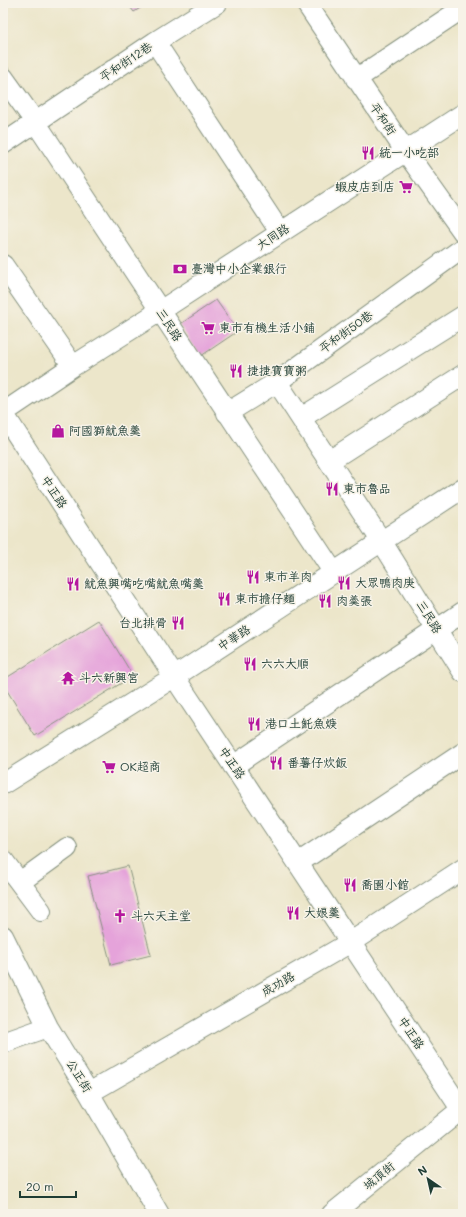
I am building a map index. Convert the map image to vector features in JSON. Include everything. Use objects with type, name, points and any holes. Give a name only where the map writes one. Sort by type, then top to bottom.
[{"type":"street","name":"平和街12巷","points":[[3,144],[155,42],[217,3]]},
{"type":"street","name":"平和街","points":[[306,3],[406,152],[463,232]]},
{"type":"street","points":[[356,79],[463,8]]},
{"type":"street","points":[[155,42],[280,232]]},
{"type":"street","name":"三民路","points":[[3,77],[36,123],[334,573]]},
{"type":"street","name":"大同路","points":[[3,413],[73,366],[463,114]]},
{"type":"street","name":"平和街50巷","points":[[227,413],[277,382],[463,248]]},
{"type":"street","points":[[3,264],[73,366]]},
{"type":"street","points":[[301,418],[463,316]]},
{"type":"street","points":[[328,461],[463,375]]},
{"type":"street","name":"三民路","points":[[277,382],[382,542],[463,672]]},
{"type":"street","name":"中正路","points":[[3,413],[174,677],[462,1110]]},
{"type":"street","name":"中華路","points":[[3,784],[174,677],[463,488]]},
{"type":"street","points":[[233,766],[463,612]]},
{"type":"street","points":[[298,863],[463,753]]},
{"type":"street","points":[[20,882],[67,848]]},
{"type":"street","points":[[3,860],[41,911]]},
{"type":"street","name":"成功路","points":[[89,1093],[351,942],[463,869]]},
{"type":"street","name":"公正街","points":[[3,936],[48,1027],[89,1093],[159,1214]]},
{"type":"street","points":[[3,1043],[48,1027]]},
{"type":"street","name":"城頂街","points":[[332,1214],[462,1110]]},
{"type":"building","points":[[127,3],[148,3],[134,12]]},
{"type":"building","name":"東市有機生活小鋪","points":[[216,300],[238,331],[201,356],[179,325]]},
{"type":"building","name":"斗六新興宮","points":[[99,620],[133,676],[35,736],[3,684],[3,680]]},
{"type":"building","name":"斗六天主堂","points":[[128,866],[151,955],[111,965],[88,876]]},
{"type":"place","name":"統一小吃部","points":[[368,153]]},
{"type":"place","name":"蝦皮店到店","points":[[406,187]]},
{"type":"place","name":"臺灣中小企業銀行","points":[[180,269]]},
{"type":"place","name":"東市有機生活小鋪","points":[[208,328]]},
{"type":"place","name":"捷捷寶寶粥","points":[[236,371]]},
{"type":"place","name":"阿國獅魷魚羹","points":[[58,431]]},
{"type":"place","name":"東市魯品","points":[[332,489]]},
{"type":"place","name":"東市羊肉","points":[[253,577]]},
{"type":"place","name":"大眾鴨肉庚","points":[[344,583]]},
{"type":"place","name":"魷魚興嘴吃嘴魷魚嘴羹","points":[[73,584]]},
{"type":"place","name":"東市擔仔麵","points":[[224,599]]},
{"type":"place","name":"肉羮張","points":[[325,601]]},
{"type":"place","name":"台北排骨","points":[[178,623]]},
{"type":"place","name":"六六大順","points":[[250,664]]},
{"type":"place","name":"斗六新興宮","points":[[68,678]]},
{"type":"place","name":"港口土魠魚焿","points":[[254,724]]},
{"type":"place","name":"番薯仔炊飯","points":[[276,763]]},
{"type":"place","name":"OK超商","points":[[109,767]]},
{"type":"place","name":"喬園小館","points":[[350,885]]},
{"type":"place","name":"大娘羹","points":[[293,913]]},
{"type":"place","name":"斗六天主堂","points":[[120,916]]}]
